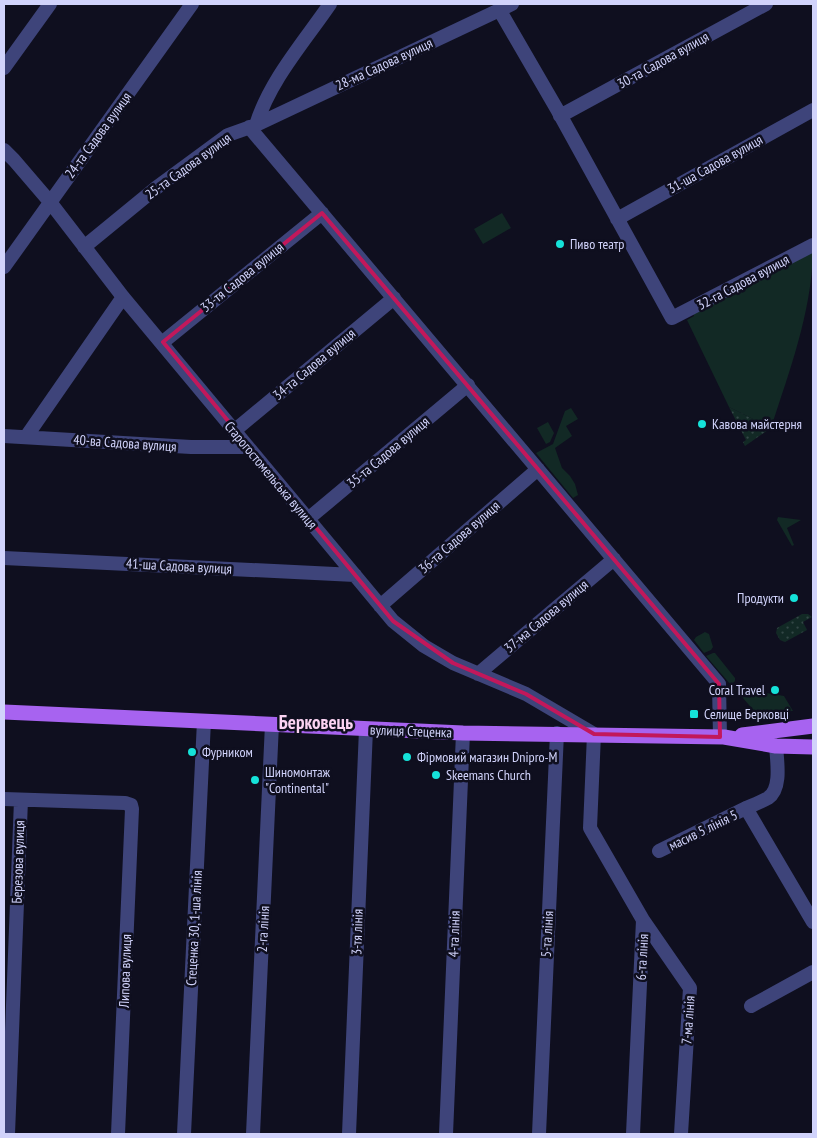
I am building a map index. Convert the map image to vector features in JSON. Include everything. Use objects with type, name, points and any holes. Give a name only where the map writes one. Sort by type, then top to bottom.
[{"type":"main road","name":"вулиця Стеценка","points":[[4,712],[463,733],[724,737],[813,726]]},
{"type":"main road","name":"вулиця Стеценка","points":[[724,737],[776,746],[813,747]]},
{"type":"street","points":[[4,68],[50,4]]},
{"type":"street","name":"24-та Садова вулиця","points":[[4,267],[192,4]]},
{"type":"street","points":[[330,4],[262,106],[253,126],[322,212],[719,684],[724,737]]},
{"type":"street","name":"28-ма Садова вулиця","points":[[253,126],[512,4]]},
{"type":"street","name":"30-та Садова вулиця","points":[[560,116],[766,4]]},
{"type":"street","points":[[500,11],[617,219]]},
{"type":"street","name":"31-ша Садова вулиця","points":[[617,219],[813,110]]},
{"type":"street","name":"25-та Садова вулиця","points":[[84,247],[156,188],[228,134],[253,126]]},
{"type":"street","name":"Старогостомельська вулиця","points":[[4,150],[50,202],[124,297],[393,621],[424,646],[453,663],[526,694],[594,734]]},
{"type":"street","name":"33-тя Садова вулиця","points":[[163,342],[322,212]]},
{"type":"street","name":"32-га Садова вулиця","points":[[617,219],[672,318],[813,245]]},
{"type":"street","points":[[26,436],[124,297]]},
{"type":"street","name":"34-та Садова вулиця","points":[[234,430],[394,298]]},
{"type":"street","name":"35-та Садова вулиця","points":[[308,519],[468,385]]},
{"type":"street","name":"40-ва Садова вулиця","points":[[4,436],[191,448],[247,446]]},
{"type":"street","name":"36-та Садова вулиця","points":[[380,606],[538,468]]},
{"type":"street","name":"41-ша Садова вулиця","points":[[4,558],[355,575]]},
{"type":"street","name":"37-ма Садова вулиця","points":[[478,674],[614,558]]},
{"type":"street","name":"Стеценка 30, 1-ша лінія","points":[[184,1134],[204,721]]},
{"type":"street","name":"2-га лінія","points":[[254,1134],[272,724]]},
{"type":"street","name":"3-тя лінія","points":[[349,1134],[366,729]]},
{"type":"street","name":"4-та лінія","points":[[446,1134],[463,733]]},
{"type":"street","name":"5-та лінія","points":[[538,1134],[557,733]]},
{"type":"street","name":"6-та лінія","points":[[594,734],[590,828],[643,920],[634,1134]]},
{"type":"street","name":"масив 5 лінія 5","points":[[659,851],[770,797],[778,776],[776,746]]},
{"type":"street","points":[[4,799],[20,800]]},
{"type":"street","name":"Липова вулиця","points":[[20,800],[126,803],[132,809],[118,1134]]},
{"type":"street","name":"Березова вулиця","points":[[8,1134],[20,800]]},
{"type":"street","points":[[746,808],[813,922]]},
{"type":"street","name":"7-ма лінія","points":[[643,920],[690,988],[681,1134]]},
{"type":"street","points":[[751,1006],[813,972]]},
{"type":"highlighted area","points":[[322,213],[719,684],[720,737],[594,734],[526,694],[453,663],[393,621],[163,342]]},
{"type":"green space","points":[[502,213],[511,228],[483,244],[474,229]]},
{"type":"green space","points":[[813,246],[812,269],[805,316],[793,361],[771,428],[729,407],[687,320],[694,316],[693,313]]},
{"type":"green space","points":[[729,407],[771,428],[745,446],[743,442],[746,440]]},
{"type":"green space","points":[[571,408],[578,419],[566,426],[572,436],[555,448],[562,468],[575,484],[578,495],[573,498],[536,453],[553,444],[565,411]]},
{"type":"green space","points":[[548,422],[554,433],[550,442],[546,444],[537,428]]},
{"type":"green space","points":[[778,517],[801,520],[787,528],[794,545],[792,546],[777,520]]},
{"type":"green space","points":[[802,614],[808,614],[812,617],[803,622],[807,630],[785,642],[780,640],[776,633],[777,628]]},
{"type":"green space","points":[[705,632],[709,634],[713,647],[704,653],[694,640]]},
{"type":"green space","points":[[715,653],[735,678],[731,685],[706,656]]},
{"type":"green space","points":[[739,686],[744,686],[748,694],[754,691],[784,696],[793,711],[756,713],[735,689]]},
{"type":"place","name":"Пиво театр","points":[[560,244]]},
{"type":"place","name":"Кавова майстерня","points":[[702,424]]},
{"type":"place","name":"Продукти","points":[[794,598]]},
{"type":"place","name":"Coral Travel","points":[[775,690]]},
{"type":"place","name":"Селище Берковці","points":[[694,714]]},
{"type":"place","name":"Фурником","points":[[192,752]]},
{"type":"place","name":"Фірмовий магазин Dnipro-M","points":[[407,757]]},
{"type":"place","name":"Skeemans Church","points":[[436,775]]},
{"type":"place","name":"Шиномонтаж \"Continental\"","points":[[255,780]]},
{"type":"district","name":"Берковець","points":[[316,722]]}]
